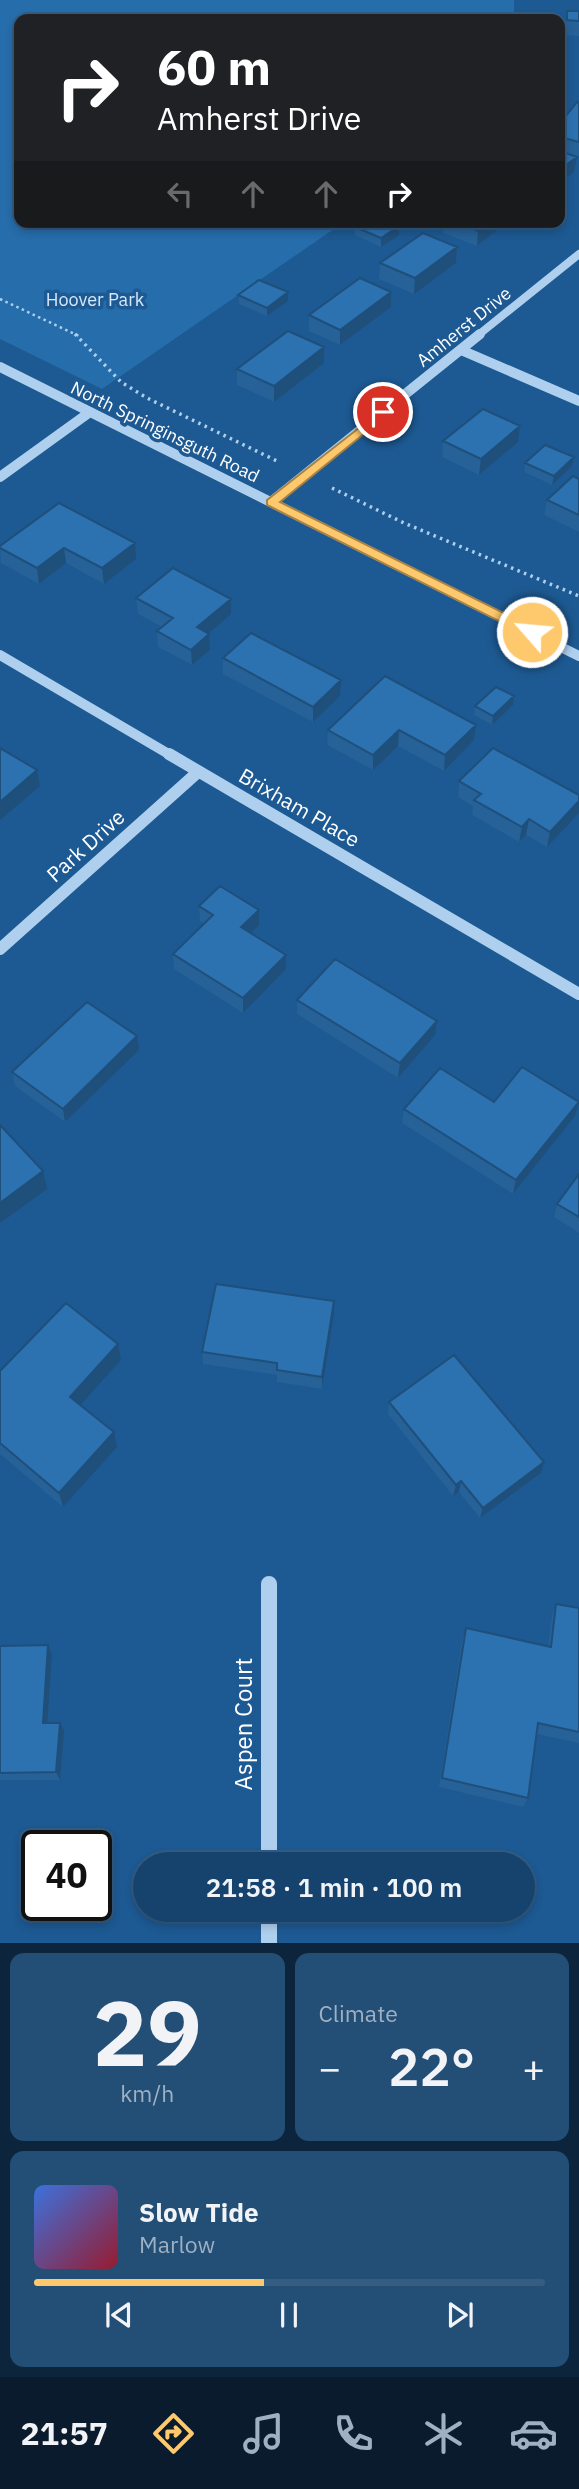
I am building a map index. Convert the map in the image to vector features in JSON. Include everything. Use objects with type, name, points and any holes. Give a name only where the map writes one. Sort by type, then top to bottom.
[{"type":"street","name":"Amherst Drive","points":[[271,502],[579,254]]},
{"type":"street","points":[[461,350],[579,401]]},
{"type":"street","name":"North Springinsguth Road","points":[[0,368],[579,656]]},
{"type":"street","points":[[0,477],[90,412]]},
{"type":"street","name":"Brixham Place","points":[[0,655],[579,994]]},
{"type":"street","name":"Park Drive","points":[[0,949],[198,772]]},
{"type":"street","name":"Aspen Court","points":[[269,1584],[269,1852]]},
{"type":"street","points":[[269,1922],[269,1943]]},
{"type":"green space","name":"Hoover Park","points":[[0,0],[514,0],[514,14],[14,14],[14,228],[335,228],[102,389],[0,339]]},
{"type":"building","points":[[567,11],[579,11],[579,21],[567,20]]},
{"type":"building","points":[[577,102],[579,103],[579,142],[565,138],[565,117]]},
{"type":"building","points":[[565,153],[577,157],[565,165]]},
{"type":"building","points":[[357,228],[396,228],[381,238]]},
{"type":"building","points":[[423,233],[457,247],[415,278],[380,263]]},
{"type":"building","points":[[360,278],[391,292],[340,330],[309,315]]},
{"type":"building","points":[[259,280],[288,292],[267,308],[238,295]]},
{"type":"building","points":[[288,331],[324,347],[274,386],[237,369]]},
{"type":"building","points":[[483,409],[520,426],[481,459],[443,441]]},
{"type":"building","points":[[545,445],[574,457],[554,476],[525,463]]},
{"type":"building","points":[[573,476],[579,479],[579,515],[547,500]]},
{"type":"building","points":[[59,503],[135,543],[102,568],[64,548],[37,568],[0,548]]},
{"type":"building","points":[[173,568],[231,599],[197,627],[209,634],[191,650],[157,631],[173,618],[136,598]]},
{"type":"building","points":[[251,633],[341,680],[313,707],[223,658]]},
{"type":"building","points":[[385,676],[476,725],[445,755],[399,730],[373,755],[328,730]]},
{"type":"building","points":[[496,687],[514,696],[493,716],[475,706]]},
{"type":"building","points":[[0,748],[37,770],[0,802]]},
{"type":"building","points":[[493,748],[579,795],[579,801],[550,832],[529,819],[522,827],[474,800],[481,794],[459,781]]},
{"type":"building","points":[[220,886],[259,910],[241,927],[286,955],[243,998],[173,954],[213,915],[199,906]]},
{"type":"building","points":[[335,959],[437,1021],[400,1063],[297,1000]]},
{"type":"building","points":[[87,1002],[137,1036],[63,1109],[12,1072]]},
{"type":"building","points":[[522,1067],[579,1102],[516,1180],[404,1109],[440,1068],[494,1102]]},
{"type":"building","points":[[0,1125],[43,1171],[0,1203]]},
{"type":"building","points":[[579,1174],[579,1217],[557,1204]]},
{"type":"building","points":[[216,1284],[334,1301],[322,1377],[277,1370],[277,1363],[202,1352]]},
{"type":"building","points":[[66,1303],[118,1344],[70,1397],[114,1432],[59,1493],[0,1443],[0,1371]]},
{"type":"building","points":[[454,1355],[544,1462],[483,1508],[461,1481],[456,1485],[389,1402]]},
{"type":"building","points":[[556,1604],[579,1608],[579,1732],[538,1723],[528,1798],[442,1778],[466,1628],[551,1647]]},
{"type":"building","points":[[48,1645],[43,1723],[60,1723],[56,1772],[0,1773],[0,1646]]},
{"type":"route","points":[[383,412],[271,502],[532,632]]}]
